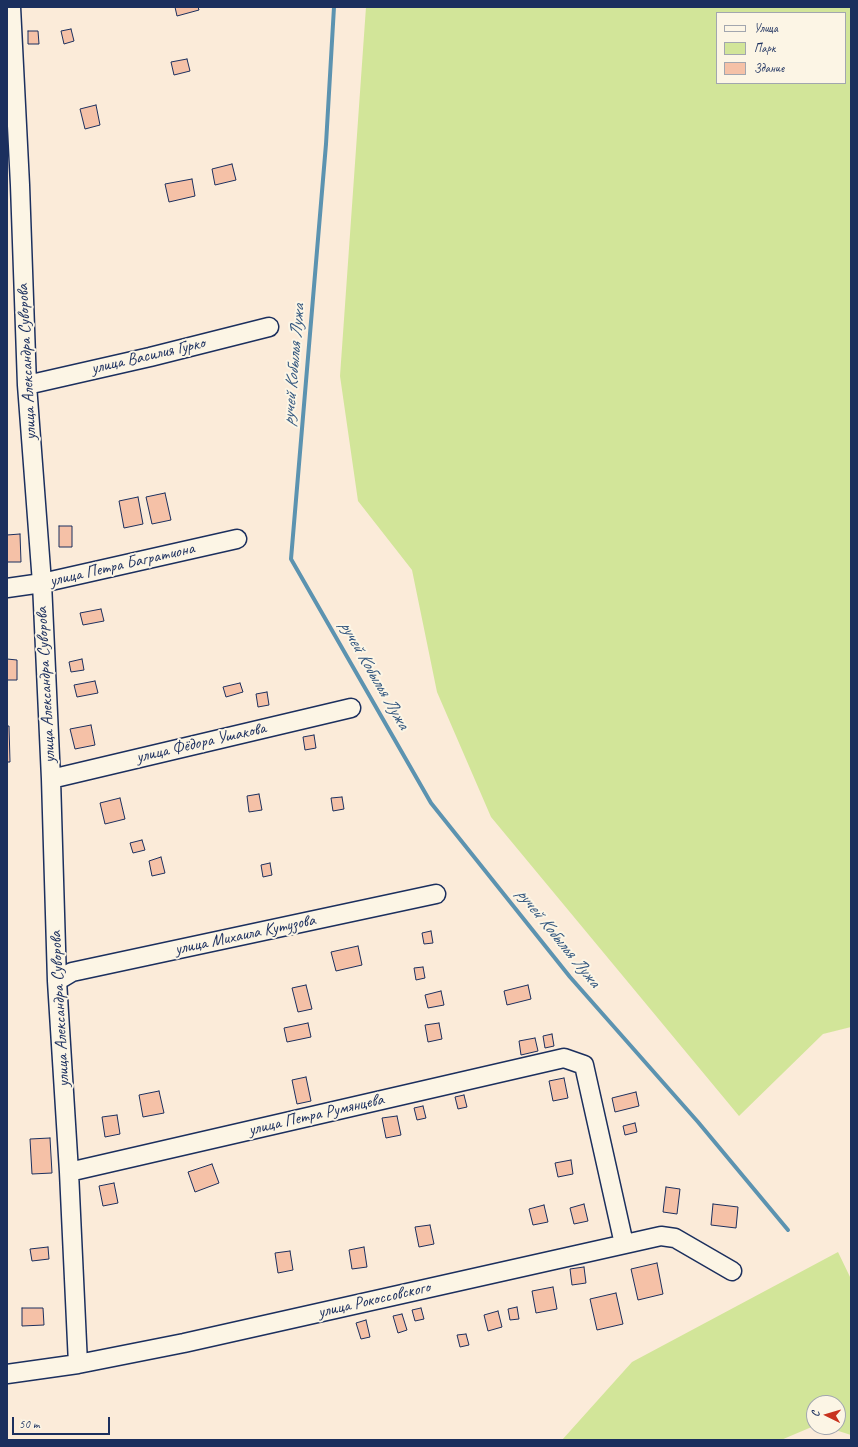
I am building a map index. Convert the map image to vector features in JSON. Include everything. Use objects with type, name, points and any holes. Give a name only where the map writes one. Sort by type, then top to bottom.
[{"type":"street","name":"улица Александра Суворова","points":[[11,7],[20,185],[27,384],[42,582],[51,779],[57,981],[78,1364]]},
{"type":"street","name":"улица Василия Гурко","points":[[27,384],[150,357],[269,326]]},
{"type":"street","name":"улица Петра Багратиона","points":[[7,588],[42,582],[237,539]]},
{"type":"street","name":"улица Фёдора Ушакова","points":[[51,779],[351,708]]},
{"type":"street","name":"улица Михаила Кутузова","points":[[57,981],[72,972],[436,894]]},
{"type":"street","name":"улица Петра Румянцева","points":[[68,1172],[564,1058],[584,1065],[624,1244]]},
{"type":"street","name":"улица Рокоссовского","points":[[7,1374],[78,1364],[192,1341],[661,1236],[675,1238],[732,1271]]},
{"type":"green space","points":[[366,7],[851,7],[851,1027],[823,1034],[739,1116],[491,817],[437,692],[412,570],[358,501],[340,376]]},
{"type":"green space","points":[[838,1252],[851,1279],[851,1435],[846,1433],[846,1395],[806,1395],[806,1429],[781,1440],[562,1440],[632,1362]]},
{"type":"building","points":[[175,7],[198,7],[199,10],[177,16]]},
{"type":"building","points":[[71,29],[74,41],[64,44],[61,31]]},
{"type":"building","points":[[28,31],[38,31],[39,44],[28,44]]},
{"type":"building","points":[[187,59],[190,71],[174,75],[171,62]]},
{"type":"building","points":[[96,105],[100,125],[85,129],[80,109]]},
{"type":"building","points":[[232,164],[236,180],[215,185],[212,169]]},
{"type":"building","points":[[192,179],[195,196],[169,202],[165,184]]},
{"type":"building","points":[[165,493],[171,520],[152,524],[146,497]]},
{"type":"building","points":[[138,497],[143,524],[124,528],[119,501]]},
{"type":"building","points":[[59,526],[72,526],[72,547],[59,547]]},
{"type":"building","points":[[20,534],[21,562],[7,562],[7,535]]},
{"type":"building","points":[[101,609],[104,621],[83,625],[80,613]]},
{"type":"building","points":[[7,659],[17,660],[17,680],[7,680]]},
{"type":"building","points":[[82,659],[84,670],[71,672],[69,662]]},
{"type":"building","points":[[95,681],[98,693],[77,697],[74,685]]},
{"type":"building","points":[[240,683],[243,692],[226,697],[223,687]]},
{"type":"building","points":[[267,692],[269,705],[258,707],[256,694]]},
{"type":"building","points":[[91,725],[95,745],[75,749],[70,729]]},
{"type":"building","points":[[7,726],[9,726],[10,762],[7,762]]},
{"type":"building","points":[[314,735],[316,748],[305,750],[303,737]]},
{"type":"building","points":[[259,794],[262,810],[249,812],[247,796]]},
{"type":"building","points":[[342,797],[344,809],[333,811],[331,798]]},
{"type":"building","points":[[120,798],[125,819],[105,824],[100,803]]},
{"type":"building","points":[[142,840],[145,850],[133,853],[130,843]]},
{"type":"building","points":[[161,857],[165,873],[152,876],[149,861]]},
{"type":"building","points":[[270,863],[272,875],[263,877],[261,865]]},
{"type":"building","points":[[431,931],[433,943],[424,944],[422,933]]},
{"type":"building","points":[[358,946],[362,965],[336,971],[331,952]]},
{"type":"building","points":[[423,967],[425,978],[416,980],[414,968]]},
{"type":"building","points":[[306,985],[312,1009],[298,1012],[292,988]]},
{"type":"building","points":[[528,985],[531,999],[507,1005],[504,991]]},
{"type":"building","points":[[441,991],[444,1005],[428,1008],[425,995]]},
{"type":"building","points":[[308,1023],[311,1037],[287,1042],[284,1028]]},
{"type":"building","points":[[439,1023],[442,1039],[428,1042],[425,1025]]},
{"type":"building","points":[[552,1034],[554,1046],[545,1048],[543,1036]]},
{"type":"building","points":[[535,1038],[538,1051],[521,1055],[519,1041]]},
{"type":"building","points":[[306,1077],[311,1101],[297,1104],[292,1080]]},
{"type":"building","points":[[564,1078],[568,1098],[553,1101],[549,1081]]},
{"type":"building","points":[[159,1091],[164,1113],[143,1117],[139,1095]]},
{"type":"building","points":[[636,1092],[639,1106],[615,1112],[612,1098]]},
{"type":"building","points":[[464,1095],[467,1107],[458,1109],[455,1097]]},
{"type":"building","points":[[423,1106],[426,1118],[417,1120],[414,1108]]},
{"type":"building","points":[[117,1115],[120,1134],[105,1137],[102,1117]]},
{"type":"building","points":[[397,1116],[401,1135],[386,1138],[382,1118]]},
{"type":"building","points":[[635,1123],[637,1132],[625,1135],[623,1126]]},
{"type":"building","points":[[50,1138],[52,1173],[32,1174],[30,1139]]},
{"type":"building","points":[[571,1160],[573,1174],[558,1177],[555,1163]]},
{"type":"building","points":[[212,1164],[219,1183],[195,1192],[188,1172]]},
{"type":"building","points":[[114,1183],[118,1203],[103,1206],[99,1186]]},
{"type":"building","points":[[666,1187],[680,1189],[677,1214],[663,1212]]},
{"type":"building","points":[[584,1204],[588,1221],[574,1224],[570,1208]]},
{"type":"building","points":[[713,1204],[738,1207],[736,1228],[711,1225]]},
{"type":"building","points":[[544,1205],[548,1222],[533,1225],[529,1209]]},
{"type":"building","points":[[430,1225],[434,1244],[419,1247],[415,1227]]},
{"type":"building","points":[[48,1247],[49,1259],[32,1261],[30,1249]]},
{"type":"building","points":[[364,1247],[367,1267],[352,1269],[349,1250]]},
{"type":"building","points":[[290,1251],[293,1270],[278,1273],[275,1253]]},
{"type":"building","points":[[657,1263],[663,1294],[638,1300],[631,1269]]},
{"type":"building","points":[[584,1267],[586,1283],[572,1285],[570,1269]]},
{"type":"building","points":[[553,1287],[557,1309],[536,1313],[532,1291]]},
{"type":"building","points":[[616,1293],[623,1324],[597,1330],[590,1299]]},
{"type":"building","points":[[517,1307],[519,1319],[510,1320],[508,1309]]},
{"type":"building","points":[[22,1308],[43,1308],[44,1325],[22,1326]]},
{"type":"building","points":[[421,1308],[424,1319],[415,1321],[412,1310]]},
{"type":"building","points":[[498,1311],[502,1327],[488,1331],[484,1315]]},
{"type":"building","points":[[402,1314],[407,1330],[398,1333],[393,1316]]},
{"type":"building","points":[[366,1320],[370,1337],[361,1339],[356,1323]]},
{"type":"building","points":[[466,1334],[469,1345],[460,1347],[457,1335]]},
{"type":"waterway","name":"ручей Кобылья Лужа","points":[[334,7],[326,144],[291,559],[431,803],[570,977],[698,1122],[788,1230]]}]
